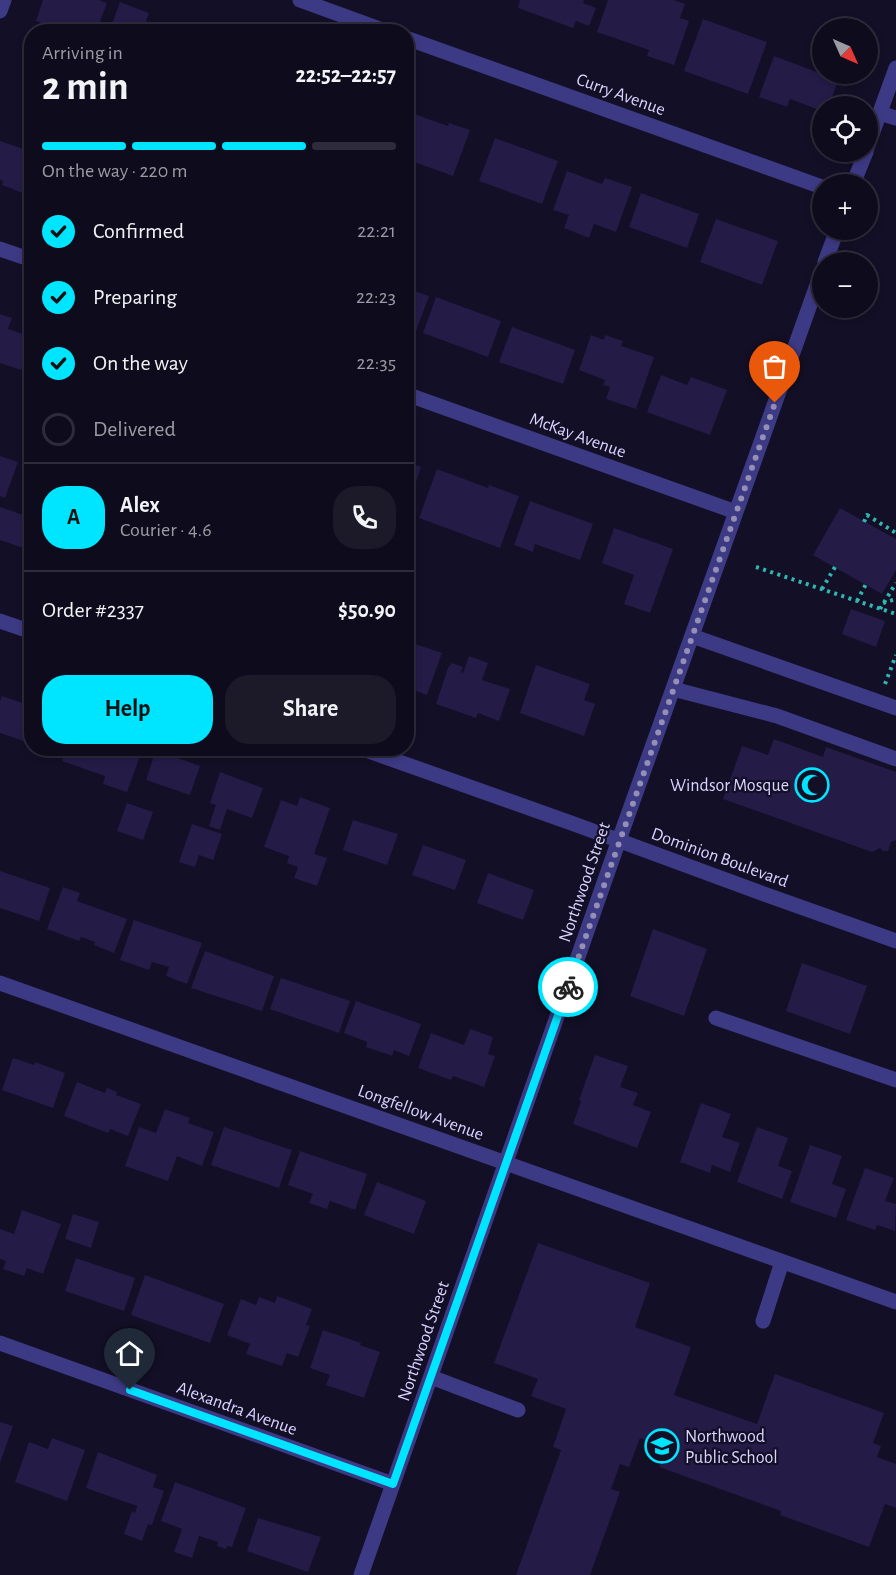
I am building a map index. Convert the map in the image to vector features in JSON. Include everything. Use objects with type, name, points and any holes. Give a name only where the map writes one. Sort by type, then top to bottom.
[{"type":"street","points":[[0,11],[4,0]]},
{"type":"street","points":[[300,0],[366,24]]},
{"type":"street","name":"Curry Avenue","points":[[414,41],[812,183]]},
{"type":"street","points":[[878,118],[896,68]]},
{"type":"street","points":[[880,113],[896,118]]},
{"type":"street","points":[[0,249],[24,257]]},
{"type":"street","name":"Northwood Street","points":[[362,1575],[619,840],[812,299]]},
{"type":"street","name":"McKay Avenue","points":[[414,397],[736,512]]},
{"type":"street","points":[[0,621],[24,629]]},
{"type":"street","points":[[692,636],[896,708]]},
{"type":"street","points":[[673,689],[777,716],[896,759]]},
{"type":"street","name":"Dominion Boulevard","points":[[383,756],[896,941]]},
{"type":"street","name":"Longfellow Avenue","points":[[0,982],[896,1302]]},
{"type":"street","points":[[716,1018],[896,1080]]},
{"type":"street","points":[[763,1321],[782,1262]]},
{"type":"street","name":"Alexandra Avenue","points":[[0,1344],[393,1484]]},
{"type":"street","points":[[431,1377],[518,1410]]},
{"type":"path","points":[[864,522],[867,515],[896,533]]},
{"type":"path","points":[[756,567],[896,614]]},
{"type":"path","points":[[822,590],[835,567]]},
{"type":"path","points":[[880,609],[896,583]]},
{"type":"path","points":[[857,601],[866,584]]},
{"type":"path","points":[[884,603],[896,599]]},
{"type":"path","points":[[884,685],[896,655]]},
{"type":"building","points":[[43,0],[99,0],[107,3],[99,24],[43,24],[36,21]]},
{"type":"building","points":[[520,0],[584,0],[583,3],[596,8],[589,26],[576,21],[573,28],[518,8]]},
{"type":"building","points":[[608,0],[674,0],[685,4],[680,18],[689,21],[674,65],[647,56],[649,50],[597,32]]},
{"type":"building","points":[[120,2],[149,13],[146,21],[154,24],[112,24]]},
{"type":"building","points":[[703,19],[767,42],[748,94],[684,71]]},
{"type":"building","points":[[774,56],[812,70],[812,84],[837,84],[832,96],[812,96],[812,107],[790,99],[787,107],[759,97]]},
{"type":"building","points":[[414,114],[448,126],[449,123],[470,130],[453,176],[414,162]]},
{"type":"building","points":[[495,138],[558,161],[542,204],[479,181]]},
{"type":"building","points":[[0,141],[24,149],[24,193],[2,185],[3,181],[0,180]]},
{"type":"building","points":[[567,171],[602,184],[605,178],[632,187],[616,232],[594,224],[589,238],[564,228],[569,215],[553,210]]},
{"type":"building","points":[[641,193],[699,214],[687,248],[629,227]]},
{"type":"building","points":[[716,219],[778,241],[762,285],[700,262]]},
{"type":"building","points":[[414,291],[429,296],[416,331],[414,330]]},
{"type":"building","points":[[436,297],[501,321],[488,357],[423,333]]},
{"type":"building","points":[[0,314],[12,318],[8,329],[24,334],[24,361],[21,370],[0,363]]},
{"type":"building","points":[[512,327],[575,350],[563,384],[499,362]]},
{"type":"building","points":[[591,335],[604,340],[605,335],[623,341],[621,346],[654,357],[636,409],[606,399],[610,387],[603,385],[605,380],[579,370]]},
{"type":"building","points":[[661,375],[687,385],[691,377],[727,390],[710,435],[647,412]]},
{"type":"building","points":[[0,456],[18,462],[5,498],[0,496]]},
{"type":"building","points":[[414,465],[421,467],[414,488]]},
{"type":"building","points":[[437,469],[488,488],[489,485],[519,496],[500,548],[419,518]]},
{"type":"building","points":[[530,501],[593,524],[580,560],[535,544],[533,552],[514,545]]},
{"type":"building","points":[[0,507],[24,515],[24,548],[0,540]]},
{"type":"building","points":[[840,508],[896,539],[896,570],[882,594],[813,555]]},
{"type":"building","points":[[614,528],[673,549],[650,613],[624,604],[634,575],[602,563]]},
{"type":"building","points":[[851,609],[885,621],[876,647],[842,634]]},
{"type":"building","points":[[414,644],[442,653],[427,695],[414,690]]},
{"type":"building","points":[[469,656],[488,663],[482,680],[510,689],[499,721],[478,713],[476,718],[436,704],[448,668],[452,663],[463,667],[461,672],[463,673]]},
{"type":"building","points":[[536,665],[590,684],[584,700],[595,704],[584,736],[520,713]]},
{"type":"building","points":[[2,696],[24,703],[24,741],[0,733]]},
{"type":"building","name":"Windsor Mosque","points":[[774,739],[823,757],[826,747],[896,772],[896,840],[891,842],[888,851],[880,848],[872,852],[723,799],[742,746],[768,755]]},
{"type":"building","points":[[64,756],[140,756],[127,792],[103,784],[105,776],[62,761]]},
{"type":"building","points":[[154,756],[172,756],[200,766],[190,795],[146,780]]},
{"type":"building","points":[[220,772],[263,788],[252,818],[227,809],[220,830],[209,826],[216,805],[210,803]]},
{"type":"building","points":[[300,797],[330,808],[314,854],[327,858],[317,886],[294,878],[298,867],[287,863],[289,856],[264,847],[281,800],[297,806]]},
{"type":"building","points":[[127,803],[153,812],[143,840],[117,831]]},
{"type":"building","points":[[353,820],[398,834],[387,865],[343,850]]},
{"type":"building","points":[[192,824],[222,834],[213,860],[199,855],[195,867],[179,862]]},
{"type":"building","points":[[423,845],[466,860],[455,890],[412,875]]},
{"type":"building","points":[[0,871],[50,888],[39,921],[0,908]]},
{"type":"building","points":[[488,873],[534,890],[523,920],[477,903]]},
{"type":"building","points":[[63,887],[80,893],[77,901],[127,919],[114,953],[94,945],[95,942],[81,937],[79,941],[47,929]]},
{"type":"building","points":[[134,920],[202,943],[187,984],[166,976],[169,967],[152,962],[149,970],[120,960]]},
{"type":"building","points":[[653,929],[707,949],[684,1016],[630,996]]},
{"type":"building","points":[[205,951],[274,976],[262,1011],[191,988]]},
{"type":"building","points":[[802,963],[867,986],[850,1034],[786,1011]]},
{"type":"building","points":[[281,978],[350,1001],[339,1033],[270,1009]]},
{"type":"building","points":[[356,1001],[421,1024],[409,1056],[394,1050],[392,1056],[366,1047],[367,1042],[344,1033]]},
{"type":"building","points":[[470,1029],[493,1037],[488,1054],[495,1056],[484,1087],[453,1076],[451,1080],[418,1068],[431,1033],[464,1045]]},
{"type":"building","points":[[595,1055],[628,1066],[620,1087],[638,1093],[633,1105],[651,1112],[637,1148],[573,1124]]},
{"type":"building","points":[[13,1058],[34,1065],[35,1062],[65,1073],[53,1108],[2,1090]]},
{"type":"building","points":[[77,1082],[105,1093],[107,1088],[117,1092],[116,1095],[141,1104],[128,1136],[110,1129],[108,1133],[64,1116]]},
{"type":"building","points":[[701,1103],[731,1114],[722,1137],[740,1143],[730,1172],[712,1165],[710,1173],[680,1162]]},
{"type":"building","points":[[165,1109],[190,1118],[188,1123],[214,1132],[202,1166],[177,1156],[168,1181],[125,1166],[139,1127],[156,1133]]},
{"type":"building","points":[[224,1127],[292,1150],[279,1188],[211,1165]]},
{"type":"building","points":[[757,1127],[788,1138],[778,1166],[792,1171],[782,1199],[737,1182]]},
{"type":"building","points":[[810,1145],[842,1156],[832,1184],[846,1189],[836,1218],[790,1202]]},
{"type":"building","points":[[300,1151],[367,1174],[355,1210],[330,1201],[327,1209],[309,1203],[313,1194],[288,1185]]},
{"type":"building","points":[[865,1168],[894,1178],[885,1201],[896,1204],[895,1231],[877,1225],[875,1230],[846,1220]]},
{"type":"building","points":[[377,1182],[426,1201],[414,1234],[364,1215]]},
{"type":"building","points":[[22,1210],[61,1224],[43,1274],[27,1268],[24,1276],[3,1269],[6,1261],[0,1259],[0,1229],[14,1234]]},
{"type":"building","points":[[73,1214],[99,1222],[91,1248],[65,1239]]},
{"type":"building","points":[[538,1243],[650,1283],[635,1327],[691,1347],[674,1395],[757,1424],[775,1374],[884,1413],[873,1443],[881,1446],[877,1457],[896,1464],[896,1508],[885,1504],[869,1547],[780,1515],[781,1511],[659,1467],[666,1447],[640,1438],[629,1467],[620,1464],[611,1489],[620,1492],[590,1575],[516,1575],[561,1450],[553,1447],[566,1409],[531,1396],[538,1379],[494,1363]]},
{"type":"building","points":[[76,1258],[135,1278],[124,1311],[65,1291]]},
{"type":"building","points":[[145,1275],[224,1304],[210,1343],[131,1315]]},
{"type":"building","points":[[277,1296],[312,1309],[306,1325],[310,1326],[298,1357],[287,1353],[282,1366],[246,1354],[250,1344],[227,1335],[241,1299],[256,1305],[259,1297],[275,1303]]},
{"type":"building","points":[[323,1330],[380,1352],[364,1398],[326,1385],[330,1375],[310,1368]]},
{"type":"building","points":[[0,1422],[13,1426],[0,1463]]},
{"type":"building","points":[[52,1438],[85,1450],[67,1501],[15,1482],[29,1442],[48,1449]]},
{"type":"building","points":[[98,1452],[157,1475],[153,1487],[164,1491],[152,1525],[148,1524],[142,1541],[124,1534],[132,1511],[135,1513],[137,1506],[86,1488]]},
{"type":"building","points":[[175,1482],[246,1508],[232,1547],[227,1546],[226,1549],[217,1546],[218,1542],[199,1536],[192,1558],[174,1552],[182,1529],[161,1521]]},
{"type":"building","points":[[258,1518],[321,1537],[308,1572],[247,1551]]},
{"type":"way so far","points":[[568,987],[775,403]]},
{"type":"place","name":"Windsor Mosque","points":[[812,785]]},
{"type":"place","name":"Northwood Public School","points":[[662,1446]]},
{"type":"route","points":[[130,1390],[393,1484],[568,987]]}]
